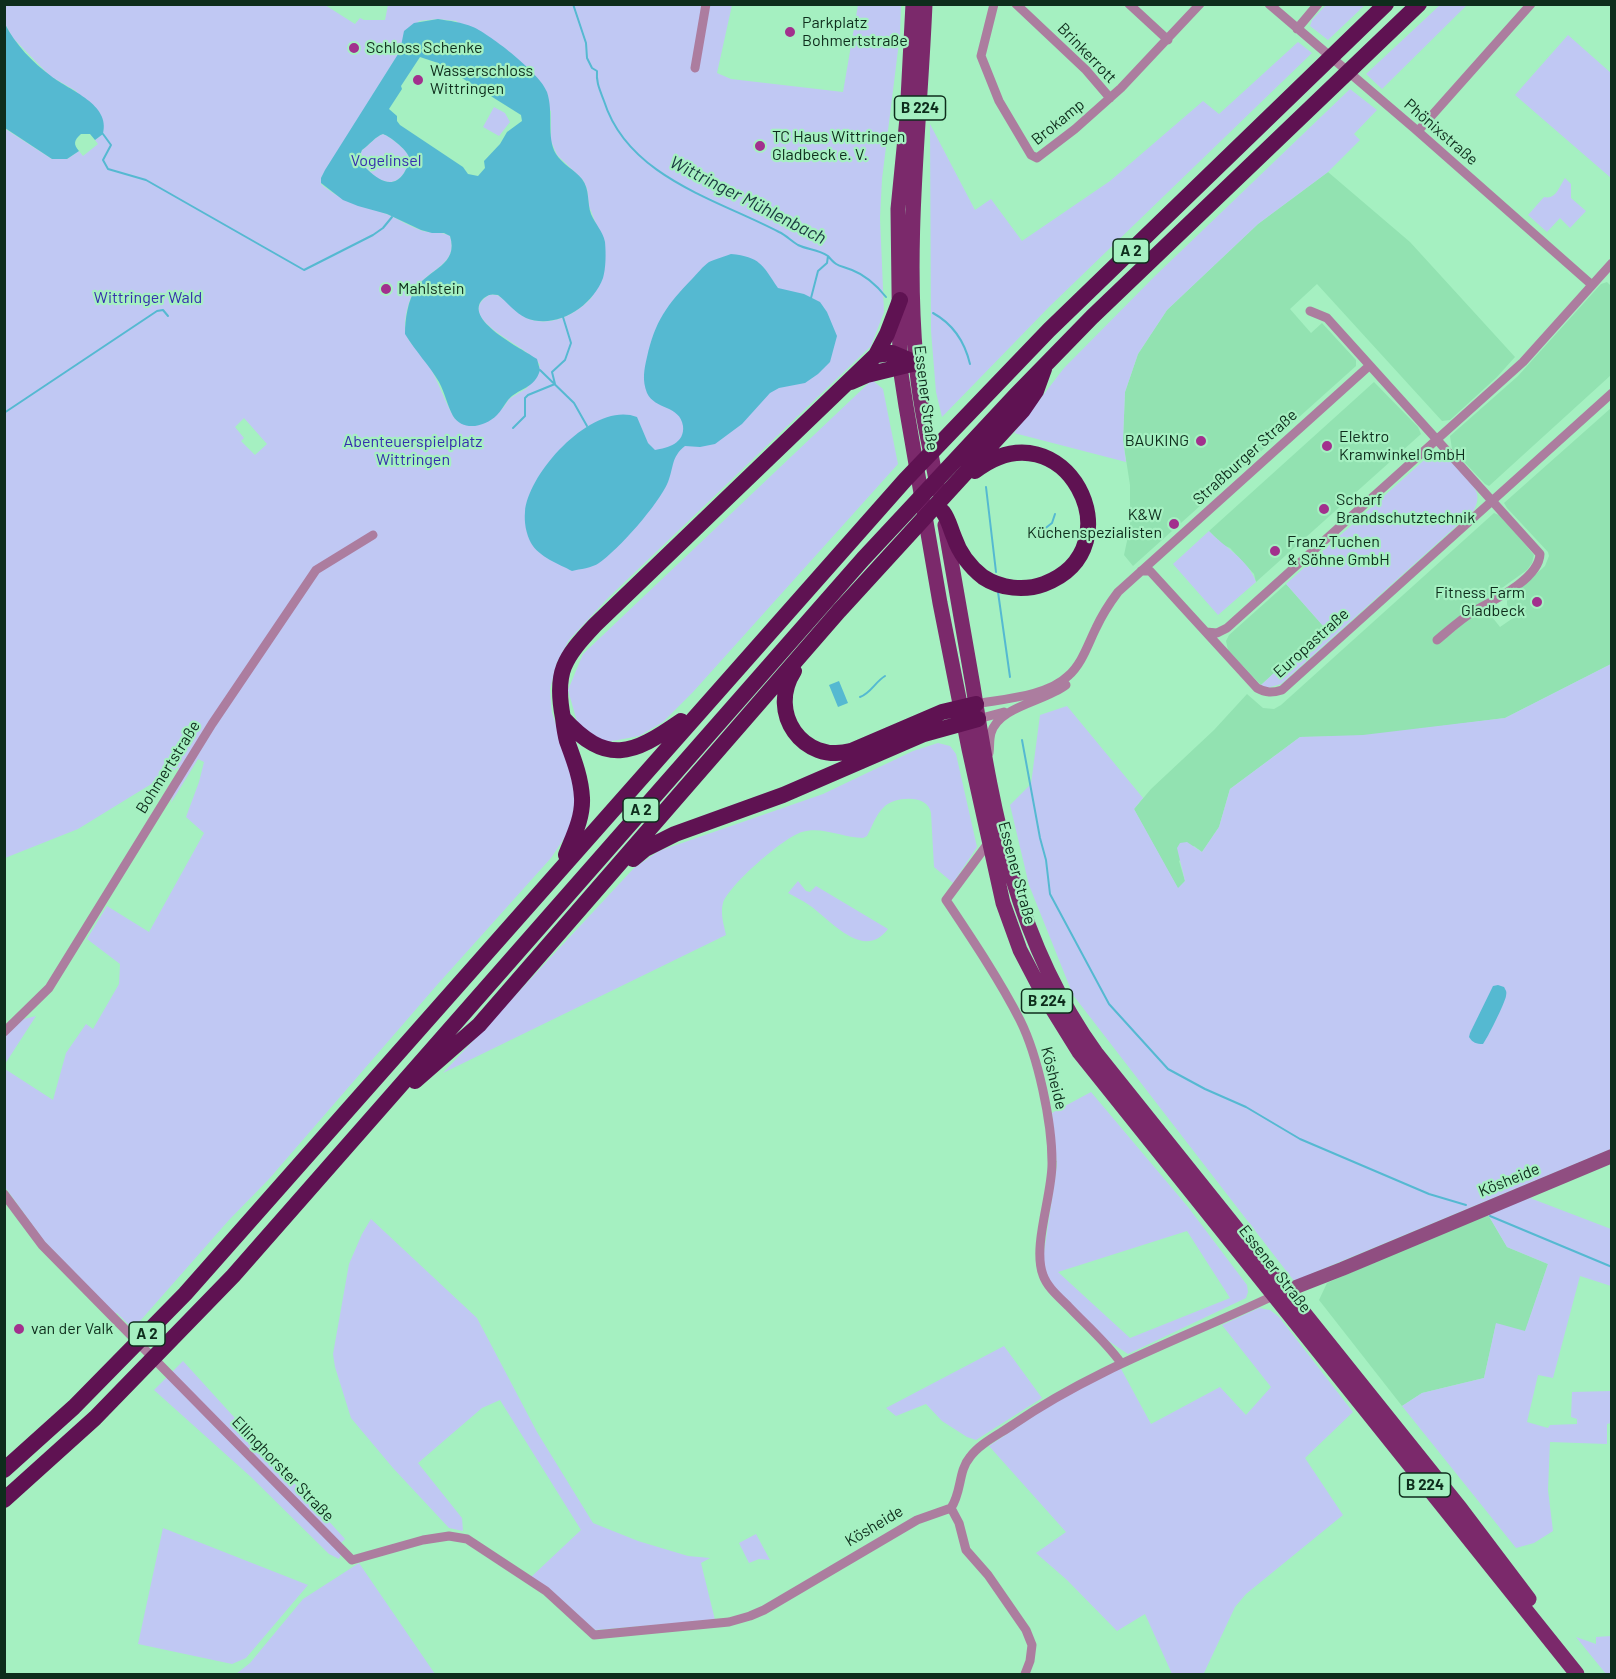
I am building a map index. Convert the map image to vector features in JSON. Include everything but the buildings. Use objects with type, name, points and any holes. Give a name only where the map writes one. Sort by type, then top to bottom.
[{"type":"highway","name":"A 2","points":[[4,1470],[104,1378],[185,1294],[905,480],[1049,330],[1386,4]]},
{"type":"highway","name":"A 2","points":[[4,1500],[47,1464],[140,1373],[233,1276],[673,773],[947,467],[1047,363],[1419,4]]},
{"type":"highway","points":[[560,870],[582,812],[579,772],[566,737],[558,692],[560,675],[566,661],[578,643],[876,355],[900,300]]},
{"type":"highway","points":[[876,355],[884,352],[905,362]]},
{"type":"highway","points":[[847,384],[905,362]]},
{"type":"highway","points":[[375,1114],[448,1054],[479,1025],[839,611],[1023,410],[1036,391],[1047,363]]},
{"type":"highway","points":[[943,512],[964,558],[983,577],[1003,586],[1035,587],[1049,582],[1072,566],[1082,549],[1088,529],[1085,499],[1070,474],[1056,462],[1024,454],[999,457],[951,490]]},
{"type":"highway","points":[[839,611],[838,619],[793,673],[787,686],[786,714],[790,724],[803,741],[821,751],[840,754],[851,752],[931,716],[970,713]]},
{"type":"highway","points":[[562,718],[591,743],[620,751],[635,749],[653,740],[704,705]]},
{"type":"highway","points":[[606,879],[645,849],[675,834],[783,795],[970,713]]},
{"type":"highway","points":[[4,1462],[30,1448]]},
{"type":"highway","points":[[4,1514],[37,1485],[47,1464]]},
{"type":"main road","name":"Essener Straße","points":[[914,4],[907,118],[898,209],[900,300],[905,362],[938,592],[988,775],[999,830],[1017,896],[1035,944],[1070,1015],[1096,1053],[1577,1674]]},
{"type":"main road","name":"Essener Straße","points":[[925,4],[905,362],[943,512],[989,842],[1006,912],[1020,950],[1043,994],[1079,1052],[1461,1509],[1588,1674]]},
{"type":"street","points":[[695,68],[706,4]]},
{"type":"street","name":"Brokamp","points":[[994,4],[981,56],[999,101],[1031,156],[1037,158],[1110,98],[1200,4]]},
{"type":"street","name":"Brinkerrott","points":[[1017,4],[1086,70],[1110,98]]},
{"type":"street","points":[[1129,4],[1168,40]]},
{"type":"street","name":"Phönixstraße","points":[[1269,4],[1418,131],[1592,285]]},
{"type":"street","points":[[1297,29],[1318,4]]},
{"type":"street","points":[[1418,131],[1531,4]]},
{"type":"street","points":[[1206,632],[1216,633],[1227,628],[1523,362],[1611,263]]},
{"type":"street","points":[[1310,311],[1327,318],[1540,554],[1540,562],[1518,584],[1460,621],[1437,640]]},
{"type":"street","name":"Straßburger Straße","points":[[1141,571],[1369,366]]},
{"type":"street","name":"Europastraße","points":[[1141,571],[1150,571],[1257,688],[1264,692],[1274,693],[1282,690],[1611,393]]},
{"type":"street","name":"Bohmertstraße","points":[[4,1032],[49,988],[212,724],[316,570],[373,535]]},
{"type":"street","points":[[970,713],[1055,686],[1069,676],[1107,607],[1118,592],[1141,571]]},
{"type":"street","points":[[970,713],[1012,709],[1057,692],[1069,683],[1082,667],[1088,644]]},
{"type":"street","points":[[988,775],[991,733],[1000,718],[1012,709]]},
{"type":"street","name":"Kösheide","points":[[989,842],[946,900],[1020,1021],[1031,1048],[1040,1082],[1053,1164],[1042,1228],[1040,1264],[1044,1278],[1053,1291],[1121,1363]]},
{"type":"street","name":"Kösheide","points":[[594,1635],[729,1622],[764,1610],[917,1520],[951,1508],[959,1492],[964,1466],[974,1452],[1051,1399],[1121,1363],[1280,1293],[1611,1156]]},
{"type":"street","name":"Ellinghorster Straße","points":[[4,1194],[42,1245],[352,1560],[423,1540],[449,1536],[467,1539],[546,1591],[594,1635]]},
{"type":"street","points":[[951,1508],[959,1523],[966,1550],[988,1575],[1026,1630],[1032,1645],[1030,1662],[1025,1674]]},
{"type":"shaded area","points":[[438,19],[473,27],[503,46],[543,84],[549,100],[553,147],[559,158],[585,183],[591,214],[605,242],[605,270],[598,289],[582,307],[572,313],[549,321],[537,321],[522,316],[498,295],[484,298],[479,306],[480,315],[487,324],[496,333],[537,359],[540,370],[534,381],[512,396],[497,415],[474,426],[462,424],[453,416],[439,382],[405,334],[413,293],[447,260],[452,246],[450,236],[421,230],[387,214],[343,200],[321,183],[325,170],[400,51],[404,31],[414,23]],"holes":[[[420,57],[438,63],[521,115],[522,121],[507,132],[500,144],[484,161],[485,168],[478,176],[468,174],[463,167],[400,125],[397,116],[389,109]],[[383,134],[399,145],[410,160],[400,178],[391,182],[386,182],[373,174],[360,158],[362,150]]]},
{"type":"shaded area","points":[[5,24],[19,46],[44,71],[87,99],[101,114],[104,124],[103,134],[95,140],[90,134],[81,134],[75,142],[79,151],[67,159],[52,159],[5,128]]},
{"type":"shaded area","points":[[1328,172],[1410,242],[1515,357],[1497,377],[1450,420],[1442,421],[1317,284],[1290,309],[1311,333],[1322,323],[1356,360],[1356,366],[1133,566],[1124,555],[1130,527],[1130,485],[1123,440],[1125,392],[1138,354],[1167,310],[1258,224]]},
{"type":"shaded area","points":[[731,254],[748,257],[759,263],[778,288],[804,294],[820,302],[837,336],[830,362],[805,383],[779,388],[770,393],[742,424],[715,444],[700,447],[685,446],[680,450],[675,458],[668,482],[656,502],[627,537],[599,563],[572,571],[550,560],[531,543],[525,524],[529,496],[538,478],[550,460],[566,443],[583,429],[602,419],[620,415],[637,417],[648,443],[655,450],[678,441],[683,432],[681,419],[677,414],[651,398],[645,388],[644,371],[650,344],[663,314],[683,288],[709,262]]},
{"type":"shaded area","points":[[1607,282],[1611,286],[1611,375],[1489,486],[1485,484],[1452,449],[1450,436],[1518,376],[1601,284]]},
{"type":"shaded area","points":[[1374,382],[1418,427],[1421,434],[1256,582],[1254,574],[1230,548],[1223,545],[1209,531]]},
{"type":"shaded area","points":[[1611,408],[1611,664],[1505,718],[1363,736],[1300,737],[1230,789],[1219,827],[1202,852],[1194,846],[1179,861],[1185,881],[1178,889],[1134,809],[1151,789],[1214,730],[1247,694],[1263,708],[1274,709],[1281,705],[1494,513],[1501,516],[1534,555],[1527,570],[1481,603],[1500,627],[1516,616],[1507,605],[1507,600],[1545,566],[1549,556],[1548,552],[1504,503]]},
{"type":"shaded area","points":[[1286,584],[1324,627],[1261,685],[1228,650],[1226,641],[1229,635]]},
{"type":"shaded area","points":[[839,681],[848,703],[838,707],[829,685]]},
{"type":"shaded area","points":[[1493,986],[1504,987],[1506,992],[1503,1006],[1483,1044],[1475,1043],[1469,1037],[1470,1033]]},
{"type":"shaded area","points":[[1487,1213],[1507,1247],[1548,1264],[1525,1332],[1496,1324],[1484,1378],[1422,1393],[1402,1406],[1319,1300],[1327,1283]]},
{"type":"green space","points":[[5,5],[325,5],[355,24],[360,18],[385,20],[388,5],[732,5],[717,73],[731,79],[843,92],[858,5],[901,5],[900,34],[882,179],[880,218],[884,312],[871,346],[608,598],[569,640],[557,662],[550,689],[552,713],[573,774],[575,800],[571,828],[551,858],[437,985],[269,1179],[229,1220],[133,1329],[117,1313],[115,1314],[44,1241],[5,1187],[5,1069],[53,1100],[66,1053],[86,1024],[93,1029],[119,984],[120,964],[87,939],[107,906],[149,932],[204,833],[186,817],[204,762],[198,759],[171,803],[179,767],[78,829],[5,858],[4,128],[52,159],[67,159],[79,151],[83,156],[98,144],[95,140],[103,134],[76,91],[50,76],[13,38],[5,24]],"holes":[[[438,19],[456,21],[551,111],[551,141],[557,155],[583,180],[596,224],[592,297],[577,310],[559,319],[539,321],[520,314],[498,296],[489,295],[480,304],[479,314],[486,323],[534,358],[540,365],[527,388],[509,399],[503,408],[455,419],[429,365],[411,342],[405,326],[408,305],[417,286],[442,265],[451,253],[450,236],[426,232],[389,215],[346,200],[321,184],[321,178],[419,21]],[[244,418],[267,444],[255,455],[241,441],[244,438],[235,427]]]},
{"type":"green space","points":[[1326,5],[1365,5],[1328,40],[1310,26],[1312,20]]},
{"type":"green space","points":[[1440,5],[1467,5],[1382,89],[1366,74]]},
{"type":"green space","points":[[1568,35],[1611,73],[1611,178],[1515,95]]},
{"type":"green space","points":[[1298,42],[1312,53],[1049,307],[942,417],[936,392],[931,331],[930,124],[975,210],[991,199],[1022,241],[1110,181],[1203,101],[1219,114]]},
{"type":"green space","points":[[1350,89],[1377,110],[1354,134],[1360,140],[1328,172],[1258,224],[1167,310],[1138,354],[1125,392],[1123,440],[1126,462],[1014,433],[1064,368],[1155,276]]},
{"type":"green space","points":[[494,107],[505,113],[510,122],[499,136],[483,127]]},
{"type":"green space","name":"Vogelinsel","points":[[383,134],[399,145],[410,160],[400,178],[391,182],[381,180],[372,174],[360,158],[362,150]]},
{"type":"green space","points":[[1565,178],[1571,184],[1571,198],[1586,211],[1570,228],[1560,218],[1547,232],[1528,215],[1544,197],[1554,195]]},
{"type":"green space","points":[[872,380],[883,389],[898,464],[693,692],[663,722],[639,736],[602,743],[578,725],[568,690],[583,654]]},
{"type":"green space","points":[[1438,452],[1453,463],[1473,486],[1477,493],[1474,510],[1281,684],[1267,688],[1261,685],[1324,627],[1286,584],[1432,453]]},
{"type":"green space","points":[[1209,531],[1242,560],[1256,582],[1218,615],[1173,564]]},
{"type":"green space","points":[[1611,664],[1611,1149],[1294,1281],[1073,995],[1029,885],[1010,805],[1031,784],[1040,715],[1067,706],[1143,798],[1134,809],[1178,888],[1185,881],[1177,848],[1180,843],[1187,842],[1202,852],[1219,827],[1230,789],[1300,737],[1363,735],[1505,718]]},
{"type":"green space","points":[[938,743],[950,746],[956,754],[977,847],[953,883],[934,867],[931,813],[924,802],[902,799],[888,804],[879,813],[867,836],[863,838],[817,830],[802,832],[771,852],[727,895],[722,911],[726,935],[443,1073],[634,868],[659,851],[823,794],[913,751]]},
{"type":"green space","points":[[798,881],[806,891],[810,892],[816,886],[888,929],[878,938],[868,941],[847,935],[809,905],[788,893]]},
{"type":"green space","points":[[36,1016],[5,1064],[6,1033],[24,1019]]},
{"type":"green space","points":[[1091,1092],[1188,1207],[1247,1285],[1246,1298],[1128,1354],[1107,1340],[1053,1286],[1045,1273],[1043,1259],[1057,1165],[1052,1113]],"holes":[[[1187,1231],[1230,1298],[1130,1338],[1058,1272]]]},
{"type":"green space","points":[[1530,1198],[1611,1229],[1611,1286],[1580,1276],[1553,1378],[1538,1375],[1527,1422],[1548,1428],[1550,1425],[1577,1424],[1577,1419],[1571,1417],[1572,1392],[1611,1391],[1611,1423],[1607,1424],[1607,1444],[1550,1442],[1548,1490],[1553,1531],[1534,1543],[1516,1548],[1402,1406],[1422,1393],[1484,1378],[1496,1323],[1525,1331],[1548,1264],[1507,1247],[1487,1213]]},
{"type":"green space","points":[[371,1219],[477,1318],[537,1432],[593,1523],[638,1541],[688,1556],[710,1558],[701,1563],[715,1620],[595,1630],[531,1577],[581,1530],[500,1400],[482,1408],[418,1463],[462,1518],[463,1531],[449,1528],[393,1468],[351,1418],[333,1354],[349,1264]]},
{"type":"green space","points":[[1259,1308],[1270,1310],[1279,1317],[1353,1412],[1305,1458],[1343,1515],[1246,1594],[1235,1607],[1204,1673],[1172,1674],[1145,1614],[1117,1631],[1067,1580],[1036,1553],[1066,1532],[989,1446],[1050,1405],[1120,1367],[1151,1424],[1220,1387],[1246,1415],[1271,1387],[1222,1325]]},
{"type":"green space","points":[[1004,1346],[1042,1398],[976,1440],[942,1421],[926,1404],[896,1416],[886,1408]]},
{"type":"green space","points":[[183,1361],[345,1539],[336,1548],[341,1554],[339,1559],[329,1554],[251,1477],[154,1390]]},
{"type":"green space","points":[[163,1528],[308,1585],[246,1658],[232,1664],[138,1644]]},
{"type":"green space","points":[[756,1534],[770,1560],[759,1559],[749,1563],[739,1543]]},
{"type":"green space","points":[[359,1563],[435,1674],[236,1674],[250,1663],[303,1599]]},
{"type":"green space","points":[[1611,1636],[1611,1674],[1606,1674],[1576,1637],[1596,1644],[1596,1637]]},
{"type":"waterway","name":"Wittringer Mühlenbach","points":[[573,4],[586,43],[587,58],[592,68],[597,71],[604,101],[616,127],[633,149],[653,167],[677,183],[782,233],[798,245],[828,256],[827,263],[818,271],[811,298]]},
{"type":"waterway","points":[[103,134],[111,145],[103,160],[108,169],[146,180],[304,270],[373,235],[392,217]]},
{"type":"waterway","points":[[828,256],[836,264],[866,278],[886,297]]},
{"type":"waterway","points":[[4,413],[157,311],[163,310],[168,316]]},
{"type":"waterway","points":[[933,313],[947,323],[957,335],[970,364]]},
{"type":"waterway","points":[[513,428],[525,416],[525,398],[555,384],[552,372],[565,360],[571,343],[563,317]]},
{"type":"waterway","points":[[540,370],[574,403],[587,426]]},
{"type":"waterway","points":[[986,487],[996,572]]},
{"type":"waterway","points":[[1038,534],[1052,523],[1055,514]]},
{"type":"waterway","points":[[998,592],[1010,677]]},
{"type":"waterway","points":[[860,697],[885,676]]},
{"type":"waterway","points":[[1022,740],[1046,860],[1050,894],[1109,1004],[1168,1069],[1246,1107],[1300,1139],[1429,1194],[1466,1205]]},
{"type":"waterway","points":[[1490,1216],[1612,1267]]},
{"type":"place","name":"Parkplatz Bohmertstraße","points":[[790,32]]},
{"type":"place","name":"Schloss Schenke","points":[[354,48]]},
{"type":"place","name":"Wasserschloss Wittringen","points":[[418,80]]},
{"type":"place","name":"TC Haus Wittringen Gladbeck e. V.","points":[[760,146]]},
{"type":"place","name":"Mahlstein","points":[[386,289]]},
{"type":"place","name":"BAUKING","points":[[1201,441]]},
{"type":"place","name":"Elektro Kramwinkel GmbH","points":[[1327,446]]},
{"type":"place","name":"Scharf Brandschutztechnik","points":[[1324,509]]},
{"type":"place","name":"K&W Küchenspezialisten","points":[[1174,524]]},
{"type":"place","name":"Franz Tuchen & Söhne GmbH","points":[[1275,551]]},
{"type":"place","name":"Fitness Farm Gladbeck","points":[[1537,602]]},
{"type":"place","name":"van der Valk","points":[[19,1329]]},
{"type":"park label","name":"Wittringer Wald","points":[[148,298]]},
{"type":"park label","name":"Abenteuerspielplatz Wittringen","points":[[413,451]]}]
